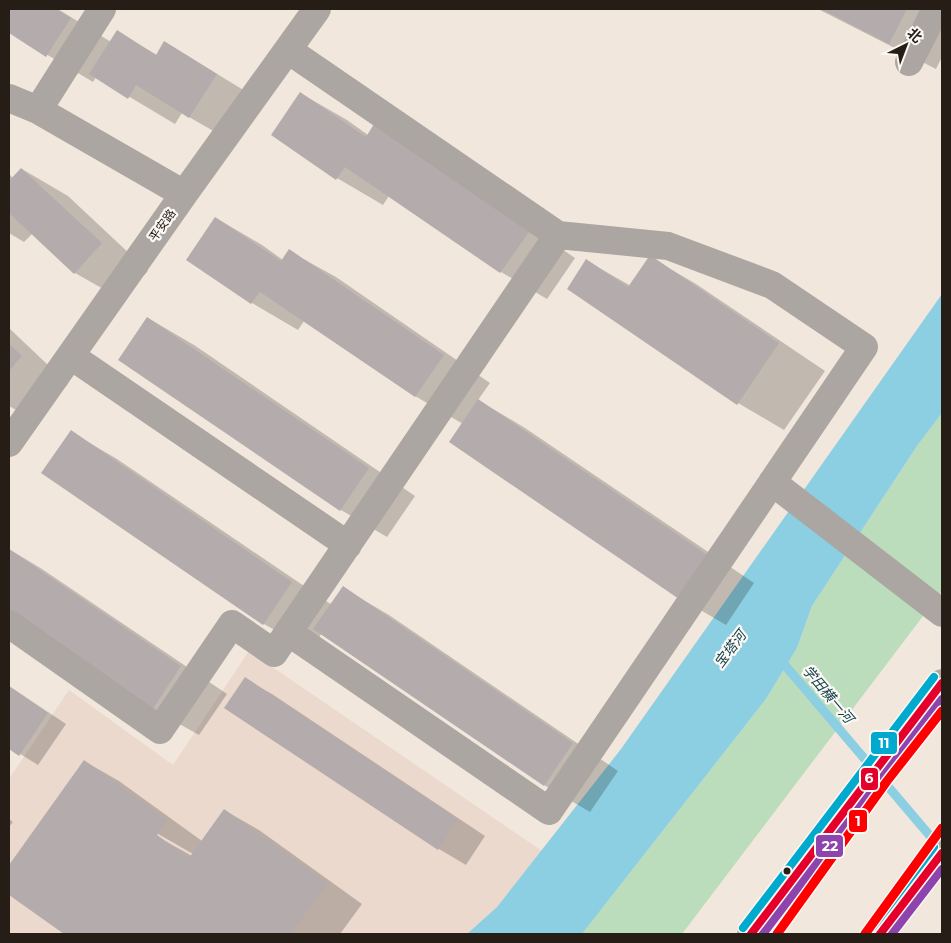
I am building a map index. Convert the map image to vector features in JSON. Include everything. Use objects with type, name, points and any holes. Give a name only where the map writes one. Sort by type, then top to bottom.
[{"type":"main road","points":[[751,934],[942,683]]},
{"type":"main road","points":[[880,934],[942,852]]},
{"type":"street","points":[[38,110],[102,9]]},
{"type":"street","name":"平安路","points":[[9,443],[317,9]]},
{"type":"street","points":[[909,62],[936,9]]},
{"type":"street","points":[[288,50],[558,235],[668,246],[772,285],[864,347],[779,487],[549,811],[288,632]]},
{"type":"street","points":[[9,98],[38,110],[184,194]]},
{"type":"street","points":[[9,624],[160,730],[232,624],[274,653],[558,235]]},
{"type":"street","points":[[71,356],[348,544]]},
{"type":"street","points":[[779,487],[942,613]]},
{"type":"shaded area","points":[[249,651],[542,851],[497,907],[467,934],[9,934],[9,779],[69,690],[173,765]]},
{"type":"green space","points":[[942,413],[942,591],[682,934],[582,934],[766,699],[797,648],[812,606],[917,446]]},
{"type":"water","name":"宝塔河","points":[[942,294],[942,413],[917,446],[812,606],[797,648],[766,699],[582,934],[467,934],[497,907],[621,749]]},
{"type":"building","points":[[9,9],[56,9],[71,18],[46,57],[9,33]]},
{"type":"building","points":[[821,9],[907,9],[889,44]]},
{"type":"building","points":[[117,30],[156,55],[164,41],[217,74],[189,118],[136,85],[128,99],[89,74]]},
{"type":"building","points":[[300,92],[366,137],[374,124],[530,231],[500,273],[345,167],[336,180],[271,135]]},
{"type":"building","points":[[21,168],[102,243],[74,274],[9,213],[9,181]]},
{"type":"building","points":[[215,217],[281,261],[289,249],[444,355],[415,397],[260,292],[251,304],[186,260]]},
{"type":"building","points":[[650,255],[779,343],[737,405],[567,289],[586,259],[628,287]]},
{"type":"building","points":[[147,317],[369,468],[340,511],[118,360]]},
{"type":"building","points":[[9,344],[22,356],[9,371]]},
{"type":"building","points":[[478,399],[709,556],[679,599],[449,442]]},
{"type":"building","points":[[71,430],[292,582],[263,625],[41,473]]},
{"type":"building","points":[[9,549],[181,666],[152,710],[9,612]]},
{"type":"building","points":[[343,586],[573,743],[544,786],[313,629]]},
{"type":"building","points":[[245,677],[458,819],[438,850],[224,708]]},
{"type":"building","points":[[9,686],[48,713],[19,756],[9,749]]},
{"type":"building","points":[[84,760],[168,820],[157,835],[189,858],[224,809],[328,883],[291,934],[96,934],[93,932],[91,934],[64,934],[9,895],[9,865]]},
{"type":"waterway","name":"学田横一河","points":[[778,657],[942,850]]},
{"type":"transit line","name":"11","points":[[743,928],[934,677]]},
{"type":"transit line","name":"6","points":[[751,934],[942,683]]},
{"type":"transit line","name":"22","points":[[763,934],[942,699]]},
{"type":"transit line","name":"1","points":[[777,934],[887,781],[942,711]]},
{"type":"transit line","name":"1","points":[[865,934],[942,828]]},
{"type":"transit line","name":"11","points":[[872,928],[934,847]]},
{"type":"transit line","name":"6","points":[[880,934],[942,853]]},
{"type":"transit line","name":"22","points":[[892,934],[942,869]]}]
